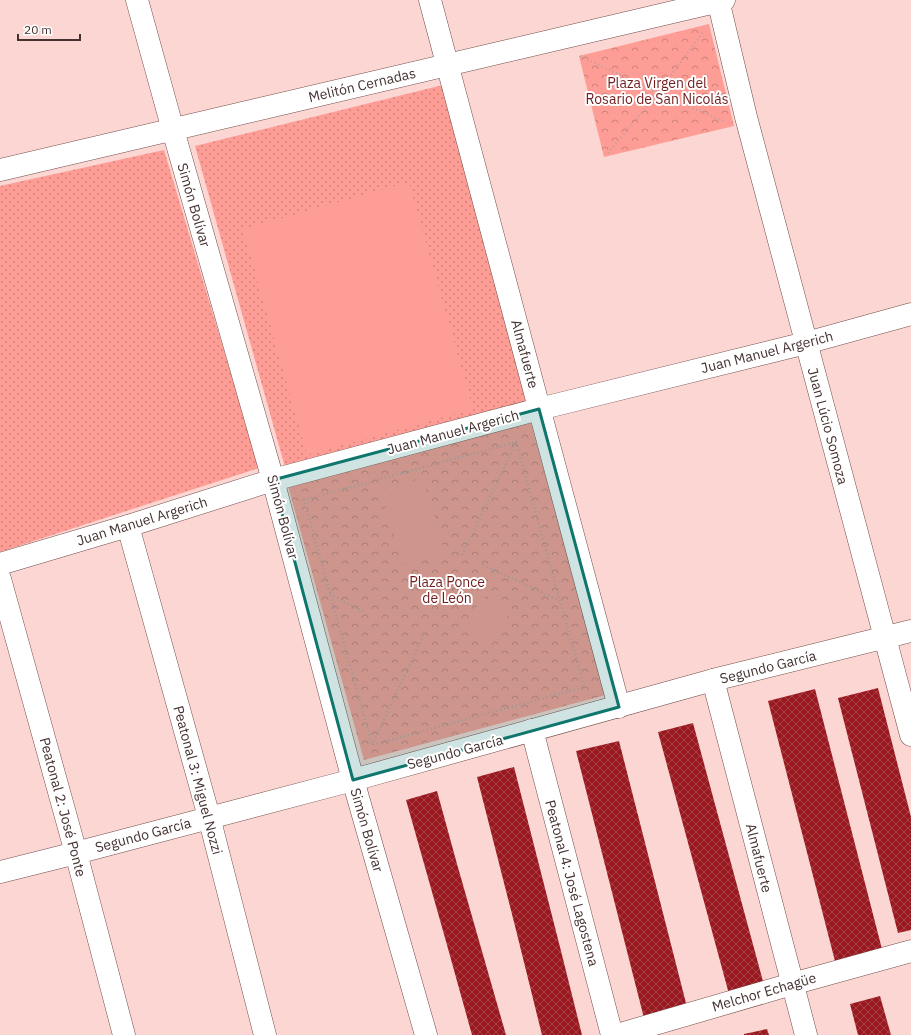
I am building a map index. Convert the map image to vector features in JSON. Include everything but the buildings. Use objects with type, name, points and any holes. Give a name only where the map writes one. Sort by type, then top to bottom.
[{"type":"street","name":"Simón Bolívar","points":[[137,0],[273,480],[353,780],[426,1035]]},
{"type":"street","name":"Almafuerte","points":[[430,0],[619,707]]},
{"type":"street","name":"Melitón Cernadas","points":[[0,170],[720,0]]},
{"type":"street","name":"Juan Lúcio Somoza","points":[[720,0],[748,123],[911,735]]},
{"type":"street","name":"Juan Manuel Argerich","points":[[0,564],[128,526],[273,480],[539,409],[806,343],[911,314]]},
{"type":"street","name":"Peatonal 3: Miguel Nozzi","points":[[128,526],[208,818],[265,1035]]},
{"type":"street","name":"Peatonal 2: José Ponte","points":[[0,579],[76,853],[124,1035]]},
{"type":"street","name":"Segundo García","points":[[0,872],[353,780],[714,680],[911,631]]},
{"type":"street","name":"Almafuerte","points":[[714,680],[806,1035]]},
{"type":"street","name":"Peatonal 4: José Lagostena","points":[[532,730],[612,1035]]},
{"type":"street","name":"Melchor Echagüe","points":[[617,1035],[911,950]]},
{"type":"path","points":[[608,153],[658,93],[704,30]]},
{"type":"path","points":[[574,35],[579,56],[658,93],[734,126],[748,123]]},
{"type":"path","points":[[462,555],[516,442]]},
{"type":"path","points":[[372,745],[304,500],[516,442]]},
{"type":"path","points":[[372,745],[584,687],[516,442]]},
{"type":"path","points":[[483,565],[560,601]]},
{"type":"path","points":[[330,594],[364,612]]},
{"type":"path","points":[[372,745],[422,639]]},
{"type":"highlighted area","points":[[539,409],[619,707],[353,780],[273,480]]},
{"type":"green space","name":"Plaza Virgen del Rosario de San Nicolás","points":[[709,24],[734,126],[604,157],[579,56]]},
{"type":"green space","points":[[443,85],[529,403],[285,467],[195,146]]},
{"type":"green space","points":[[164,150],[259,468],[0,552],[0,186]]},
{"type":"green space","points":[[409,182],[473,409],[307,455],[243,229]]},
{"type":"green space","name":"Plaza Ponce de León","points":[[530,420],[606,695],[364,760],[288,486]]},
{"type":"green space","points":[[423,478],[445,553],[403,565],[381,490]]},
{"type":"green space","points":[[482,596],[510,610],[492,644],[465,630]]}]
